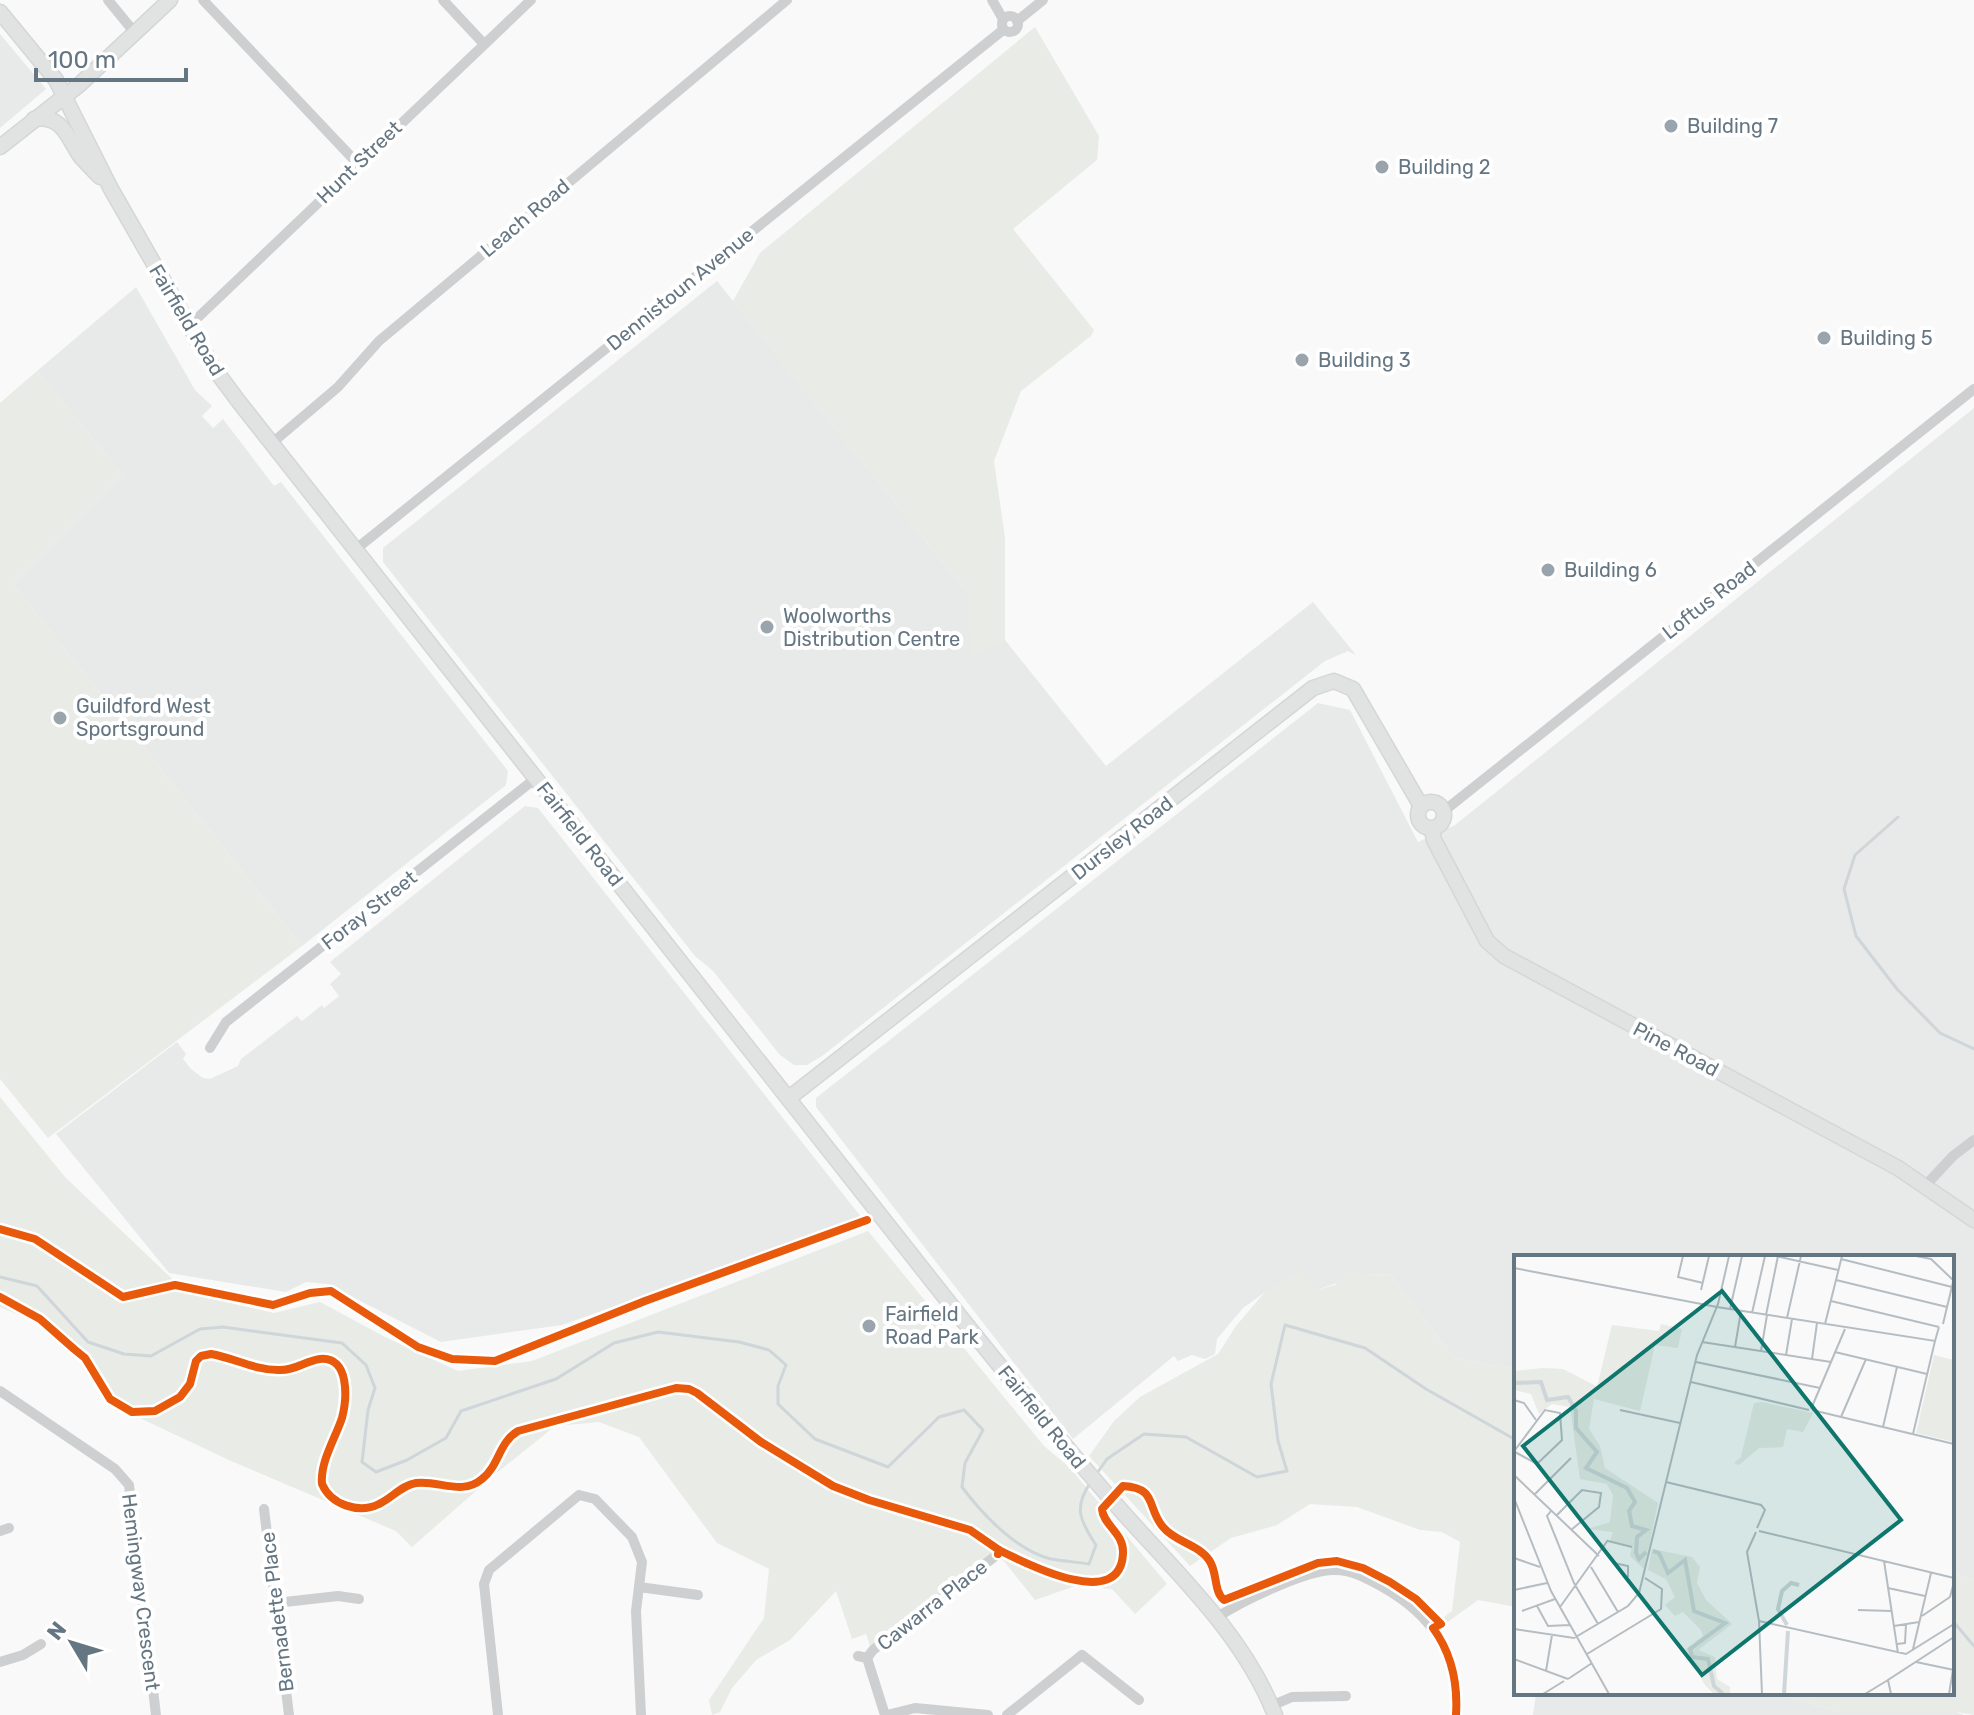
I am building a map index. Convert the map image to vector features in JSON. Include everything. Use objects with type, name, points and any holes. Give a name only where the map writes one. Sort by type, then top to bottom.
[{"type":"main road","points":[[0,147],[64,95],[170,0]]},
{"type":"main road","name":"Fairfield Road","points":[[0,12],[52,75],[111,189],[213,367],[962,1319],[1082,1466],[1247,1657],[1273,1710]]},
{"type":"main road","points":[[34,119],[47,118],[62,127],[80,156],[111,189]]},
{"type":"main road","name":"Dursley Road","points":[[789,1098],[1313,688],[1334,681],[1353,689],[1421,806]]},
{"type":"main road","points":[[1433,802],[1443,809],[1443,822],[1432,829],[1424,827],[1417,813],[1421,806],[1433,802]]},
{"type":"main road","name":"Pine Road","points":[[1432,829],[1434,840],[1487,941],[1504,956],[1898,1168],[1974,1220]]},
{"type":"street","points":[[108,0],[135,33]]},
{"type":"street","points":[[203,0],[358,164]]},
{"type":"street","points":[[443,0],[484,44]]},
{"type":"street","name":"Hunt Street","points":[[189,326],[531,0]]},
{"type":"street","name":"Leach Road","points":[[272,443],[338,387],[379,341],[787,0]]},
{"type":"street","points":[[992,0],[1003,25],[1010,16],[1017,21],[1043,0]]},
{"type":"street","name":"Dennistoun Avenue","points":[[356,549],[1003,25]]},
{"type":"street","name":"Loftus Road","points":[[1443,809],[1974,389]]},
{"type":"street","name":"Foray Street","points":[[210,1048],[226,1022],[536,778]]},
{"type":"street","points":[[1926,1185],[1953,1156],[1974,1140]]},
{"type":"street","name":"Hemingway Crescent","points":[[0,1391],[115,1469],[129,1485],[156,1715]]},
{"type":"street","points":[[498,1715],[484,1584],[489,1570],[579,1495],[595,1499],[632,1537],[642,1562],[636,1611],[641,1715]]},
{"type":"street","name":"Bernadette Place","points":[[264,1509],[289,1715]]},
{"type":"street","name":"Cawarra Place","points":[[886,1715],[862,1657],[998,1554]]},
{"type":"street","points":[[1216,1618],[1314,1573],[1335,1569],[1357,1574],[1413,1607],[1437,1634],[1451,1661],[1456,1715]]},
{"type":"street","points":[[639,1587],[698,1595]]},
{"type":"street","points":[[276,1603],[338,1596],[359,1599]]},
{"type":"street","points":[[0,1662],[23,1655],[41,1644]]},
{"type":"street","points":[[1007,1715],[1082,1655],[1139,1700]]},
{"type":"street","points":[[1273,1710],[1292,1697],[1346,1696]]},
{"type":"street","points":[[886,1715],[915,1708],[988,1715]]},
{"type":"shaded area","points":[[1035,27],[1099,136],[1097,160],[1013,229],[1094,330],[1091,336],[1021,391],[994,461],[1005,538],[1005,640],[970,659],[968,594],[733,301],[760,253]]},
{"type":"shaded area","points":[[0,34],[46,89],[0,128]]},
{"type":"shaded area","points":[[717,281],[1106,766],[1313,602],[1356,655],[1348,651],[1325,661],[807,1065],[794,1065],[780,1055],[713,971],[695,956],[383,562],[383,548]]},
{"type":"shaded area","points":[[136,287],[195,390],[212,406],[202,416],[213,428],[223,419],[274,486],[281,482],[508,771],[506,785],[302,946],[13,584],[123,475],[37,371]]},
{"type":"shaded area","name":"Guildford West Sportsground","points":[[37,371],[123,475],[13,584],[302,946],[48,1138],[0,1079],[0,403]]},
{"type":"shaded area","points":[[1974,408],[1974,1581],[1954,1572],[1954,1255],[1514,1255],[1514,1369],[1459,1359],[1452,1355],[1390,1274],[1361,1275],[1316,1290],[1264,1293],[1243,1308],[1217,1339],[1215,1354],[1205,1359],[1192,1355],[1178,1361],[1174,1356],[1073,1439],[816,1107],[816,1098],[1318,703],[1350,710],[1418,842],[1455,825]]},
{"type":"shaded area","points":[[525,806],[538,808],[862,1218],[562,1325],[441,1342],[327,1284],[306,1282],[286,1292],[169,1273],[56,1134],[177,1042],[186,1054],[183,1059],[191,1069],[210,1079],[238,1066],[241,1059],[297,1016],[302,1021],[322,1005],[324,1008],[339,996],[330,984],[341,974],[330,962]]},
{"type":"shaded area","name":"Fairfield Road Park","points":[[0,1097],[65,1177],[187,1293],[274,1313],[320,1302],[458,1371],[532,1361],[868,1231],[1044,1446],[1069,1467],[1167,1584],[1135,1614],[1112,1589],[1075,1586],[1035,1600],[995,1550],[870,1646],[866,1634],[852,1639],[836,1591],[790,1640],[756,1660],[732,1688],[720,1712],[712,1715],[709,1700],[764,1618],[769,1569],[717,1543],[639,1437],[599,1422],[555,1426],[412,1547],[396,1531],[231,1461],[108,1403],[85,1366],[37,1323],[0,1307]]},
{"type":"shaded area","points":[[1351,1268],[1361,1275],[1390,1274],[1452,1355],[1459,1359],[1514,1369],[1514,1607],[1478,1600],[1445,1624],[1442,1619],[1452,1611],[1460,1542],[1442,1532],[1420,1530],[1357,1507],[1310,1504],[1277,1525],[1231,1538],[1190,1566],[1089,1456],[1114,1421],[1140,1397],[1218,1354],[1236,1326],[1264,1293],[1300,1271],[1316,1290],[1335,1285]]},
{"type":"shaded area","points":[[1954,1572],[1974,1581],[1974,1715],[1957,1712],[1837,1712],[1782,1695],[1954,1695]]},
{"type":"shaded area","points":[[1536,1695],[1782,1695],[1837,1712],[1957,1712],[1964,1715],[1533,1715]]},
{"type":"waterway","points":[[1898,817],[1855,855],[1844,889],[1856,936],[1897,989],[1940,1033],[1974,1049]]},
{"type":"waterway","points":[[0,1277],[37,1286],[88,1342],[124,1354],[151,1356],[200,1329],[223,1327],[342,1343],[366,1365],[375,1388],[368,1410],[362,1462],[376,1472],[407,1460],[446,1438],[461,1411],[556,1379],[614,1343],[658,1332],[739,1342],[769,1350],[786,1365],[778,1386],[778,1404],[815,1439],[888,1467],[939,1417],[964,1410],[983,1430],[965,1463],[962,1487],[1001,1530],[1038,1555],[1089,1564],[1096,1545],[1086,1529],[1080,1507],[1091,1482]]},
{"type":"waterway","points":[[1095,1476],[1107,1459],[1144,1434],[1186,1437],[1257,1477],[1287,1471],[1278,1441],[1271,1384],[1285,1325],[1365,1348],[1426,1389],[1514,1439]]},
{"type":"waterway","points":[[1954,1622],[1974,1646]]},
{"type":"cycle path","points":[[0,1229],[35,1239],[123,1297],[175,1285],[273,1305],[310,1293],[331,1291],[418,1347],[452,1359],[495,1361],[645,1301],[867,1220]]},
{"type":"cycle path","points":[[0,1297],[40,1319],[85,1358],[110,1399],[132,1412],[155,1411],[180,1397],[190,1384],[196,1361],[201,1356],[211,1354],[278,1370],[320,1359],[337,1364],[344,1380],[345,1400],[342,1418],[323,1467],[322,1484],[332,1497],[346,1506],[371,1507],[416,1483],[458,1487],[474,1484],[488,1474],[507,1441],[518,1431],[676,1388],[697,1393],[761,1442],[833,1486],[970,1530],[999,1550],[998,1554]]},
{"type":"cycle path","points":[[999,1550],[1070,1579],[1090,1582],[1106,1580],[1118,1571],[1123,1553],[1120,1540],[1102,1509],[1123,1486],[1142,1490],[1163,1527],[1204,1555],[1212,1565],[1218,1592],[1224,1600],[1318,1563],[1337,1561],[1363,1568],[1416,1599],[1441,1624],[1433,1628],[1445,1648],[1452,1669],[1456,1715]]},
{"type":"place","name":"Building 7","points":[[1671,126]]},
{"type":"place","name":"Building 2","points":[[1382,167]]},
{"type":"place","name":"Building 5","points":[[1824,338]]},
{"type":"place","name":"Building 3","points":[[1302,360]]},
{"type":"place","name":"Building 6","points":[[1548,570]]},
{"type":"place","name":"Woolworths Distribution Centre","points":[[767,627]]},
{"type":"place","name":"Guildford West Sportsground","points":[[60,718]]},
{"type":"place","name":"Fairfield Road Park","points":[[869,1326]]}]
